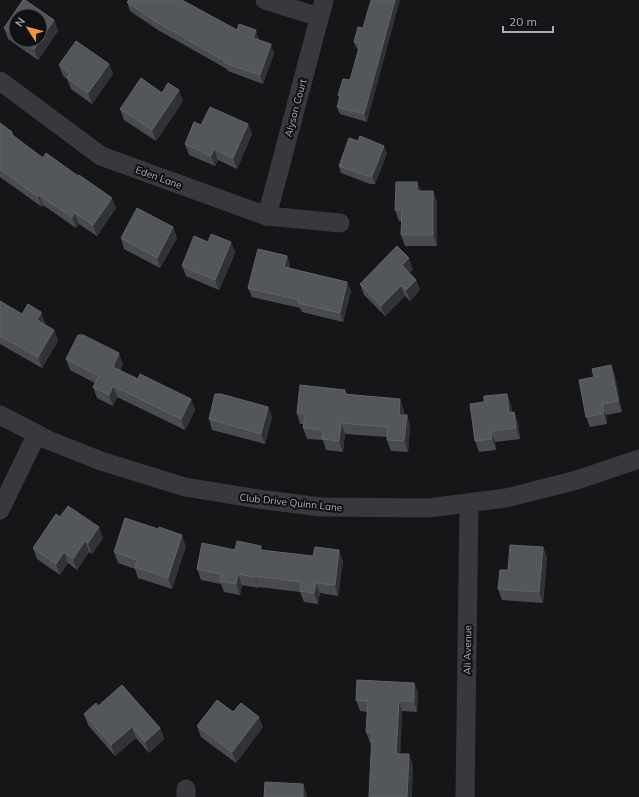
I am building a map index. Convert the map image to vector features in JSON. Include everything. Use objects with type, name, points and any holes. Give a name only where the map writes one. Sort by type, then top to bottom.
[{"type":"street","points":[[266,0],[322,8]]},
{"type":"street","name":"Alyson Court","points":[[267,216],[322,8]]},
{"type":"street","name":"Eden Lane","points":[[0,81],[101,156],[267,216],[340,223]]},
{"type":"street","name":"Club Drive Quinn Lane","points":[[0,415],[48,440],[101,461],[185,487],[258,500],[320,507],[429,508],[506,498],[577,480],[639,459]]},
{"type":"street","points":[[0,510],[37,434]]},
{"type":"street","name":"Ali Avenue","points":[[465,797],[469,503]]},
{"type":"building","points":[[23,0],[25,0],[37,8],[18,8]]},
{"type":"building","points":[[129,0],[182,0],[237,30],[239,24],[256,30],[253,38],[271,44],[260,75],[225,63],[225,61],[155,21],[127,2]]},
{"type":"building","points":[[371,0],[395,0],[364,114],[337,107],[340,96],[338,95],[343,79],[350,80],[360,44],[354,42],[358,27],[363,28]]},
{"type":"building","points":[[48,16],[54,20],[48,29]]},
{"type":"building","points":[[8,22],[8,31],[4,28]]},
{"type":"building","points":[[76,41],[109,64],[88,93],[67,78],[70,73],[59,65]]},
{"type":"building","points":[[141,78],[162,93],[168,83],[179,90],[152,130],[120,109]]},
{"type":"building","points":[[210,107],[248,124],[233,158],[214,149],[211,156],[185,144],[194,122],[201,125]]},
{"type":"building","points":[[0,123],[12,132],[11,134],[43,158],[46,153],[112,198],[93,225],[75,213],[72,217],[39,195],[38,197],[0,169]]},
{"type":"building","points":[[360,136],[384,146],[372,176],[367,176],[339,166],[349,138],[358,141]]},
{"type":"building","points":[[396,182],[417,182],[417,191],[433,191],[433,235],[401,235],[402,210],[395,210]]},
{"type":"building","points":[[137,208],[173,227],[157,258],[121,238]]},
{"type":"building","points":[[211,234],[231,242],[215,280],[182,266],[194,236],[208,242]]},
{"type":"building","points":[[397,246],[409,258],[402,265],[416,280],[406,290],[401,286],[381,306],[360,284]]},
{"type":"building","points":[[258,249],[287,256],[284,267],[347,282],[340,313],[298,303],[299,300],[248,288]]},
{"type":"building","points":[[0,301],[22,314],[28,304],[41,312],[37,320],[54,330],[38,357],[0,336]]},
{"type":"building","points":[[78,335],[83,335],[119,353],[113,367],[138,379],[140,374],[191,399],[181,419],[113,386],[109,395],[93,387],[99,376],[66,359]]},
{"type":"building","points":[[611,365],[618,401],[602,404],[604,413],[586,417],[579,380],[594,377],[592,369]]},
{"type":"building","points":[[300,385],[345,390],[344,394],[400,399],[399,415],[407,415],[404,441],[387,440],[388,427],[341,423],[339,441],[322,439],[323,430],[303,428],[305,414],[297,413]]},
{"type":"building","points":[[215,394],[221,394],[268,407],[261,434],[209,419]]},
{"type":"building","points":[[507,394],[509,413],[514,412],[516,428],[491,431],[492,439],[475,441],[470,404],[484,402],[484,396]]},
{"type":"building","points":[[68,506],[99,527],[88,543],[85,541],[73,559],[64,552],[56,564],[33,548],[56,514],[60,517]]},
{"type":"building","points":[[125,518],[182,535],[168,578],[135,567],[137,560],[114,552]]},
{"type":"building","points":[[237,541],[261,546],[261,550],[313,556],[315,547],[339,550],[335,585],[316,583],[314,593],[300,591],[301,582],[238,574],[236,584],[220,581],[221,574],[197,569],[202,543],[235,550]]},
{"type":"building","points":[[510,545],[543,547],[539,592],[498,589],[500,570],[508,570]]},
{"type":"building","points":[[357,680],[414,683],[414,701],[399,701],[396,754],[409,754],[407,797],[369,797],[372,732],[366,732],[368,701],[356,700]]},
{"type":"building","points":[[122,685],[160,728],[145,742],[132,727],[111,745],[84,714],[96,703],[98,706]]},
{"type":"building","points":[[217,700],[233,712],[241,703],[259,717],[232,752],[197,726]]},
{"type":"building","points":[[265,782],[303,784],[303,797],[264,797]]}]
